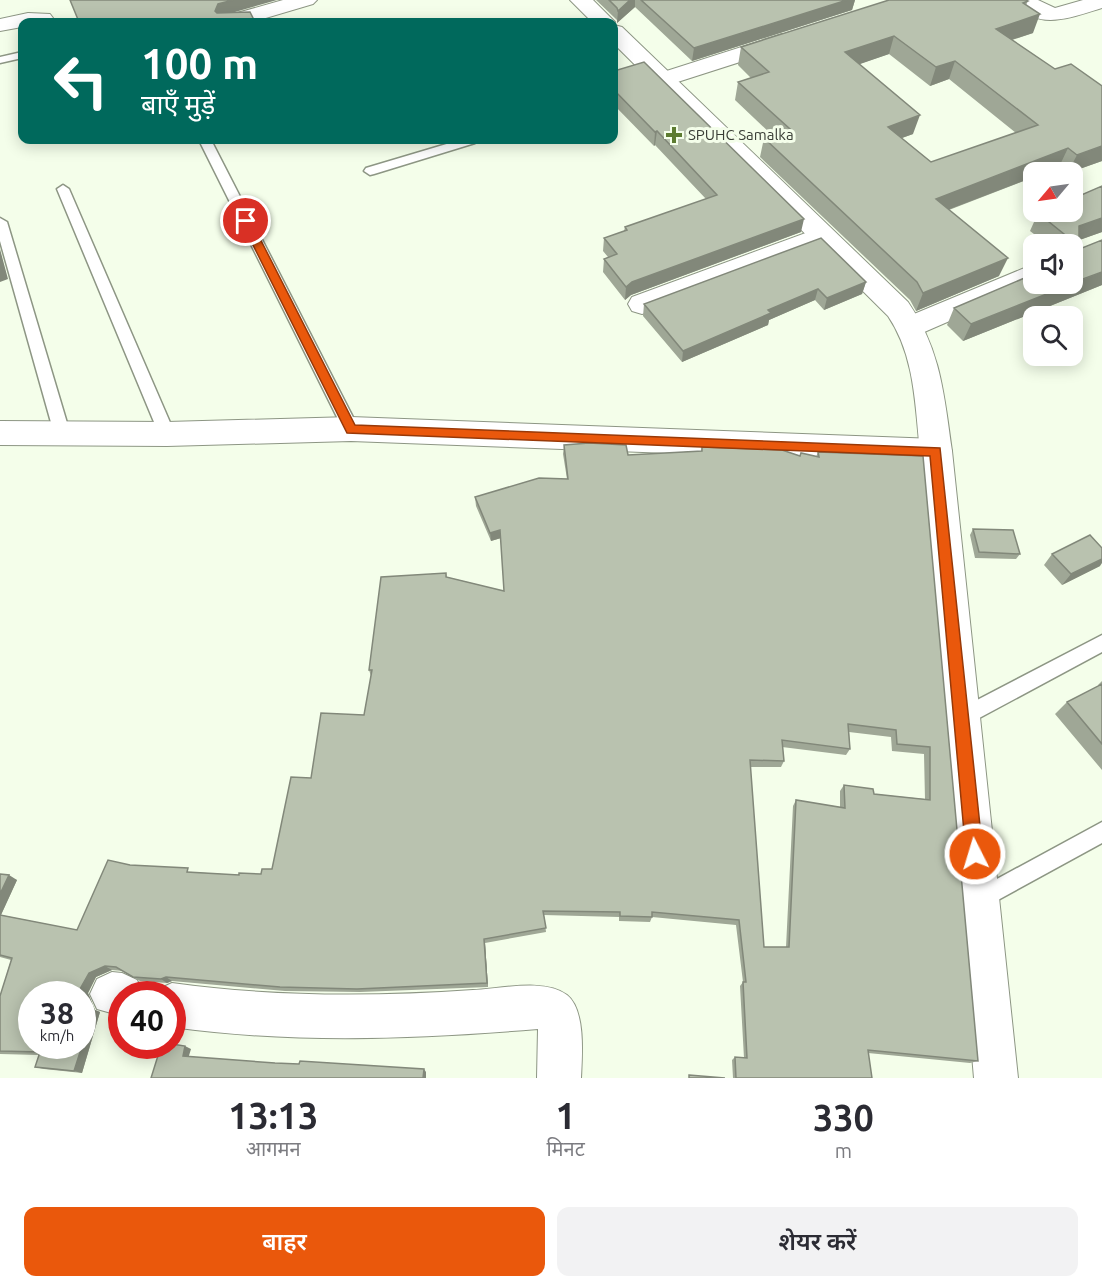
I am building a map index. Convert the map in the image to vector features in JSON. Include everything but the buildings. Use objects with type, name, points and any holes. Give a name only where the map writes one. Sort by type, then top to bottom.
[{"type":"street","points":[[245,18],[306,0]]},
{"type":"street","points":[[581,0],[600,18]]},
{"type":"street","points":[[1024,0],[1042,12],[1056,15],[1102,1]]},
{"type":"street","points":[[0,25],[18,21]]},
{"type":"street","points":[[647,70],[799,36]]},
{"type":"street","points":[[618,37],[647,70],[898,309],[912,326],[923,356],[936,451],[996,1078]]},
{"type":"street","points":[[642,304],[822,236]]},
{"type":"street","points":[[912,326],[1023,278]]},
{"type":"street","points":[[0,433],[167,434],[351,429],[936,451]]},
{"type":"street","points":[[186,1007],[247,1013],[402,1018],[541,1007],[551,1010],[560,1024],[559,1078]]},
{"type":"lane","points":[[0,60],[18,56]]},
{"type":"lane","points":[[207,144],[351,429]]},
{"type":"lane","points":[[370,171],[458,144]]},
{"type":"lane","points":[[63,189],[167,434]]},
{"type":"lane","points":[[2,222],[62,433]]},
{"type":"lane","points":[[962,718],[1102,643]]},
{"type":"lane","points":[[979,900],[1102,832]]},
{"type":"place","name":"SPUHC Samalka","points":[[674,135]]},
{"type":"route","points":[[246,221],[351,429],[936,451],[975,854]]}]
